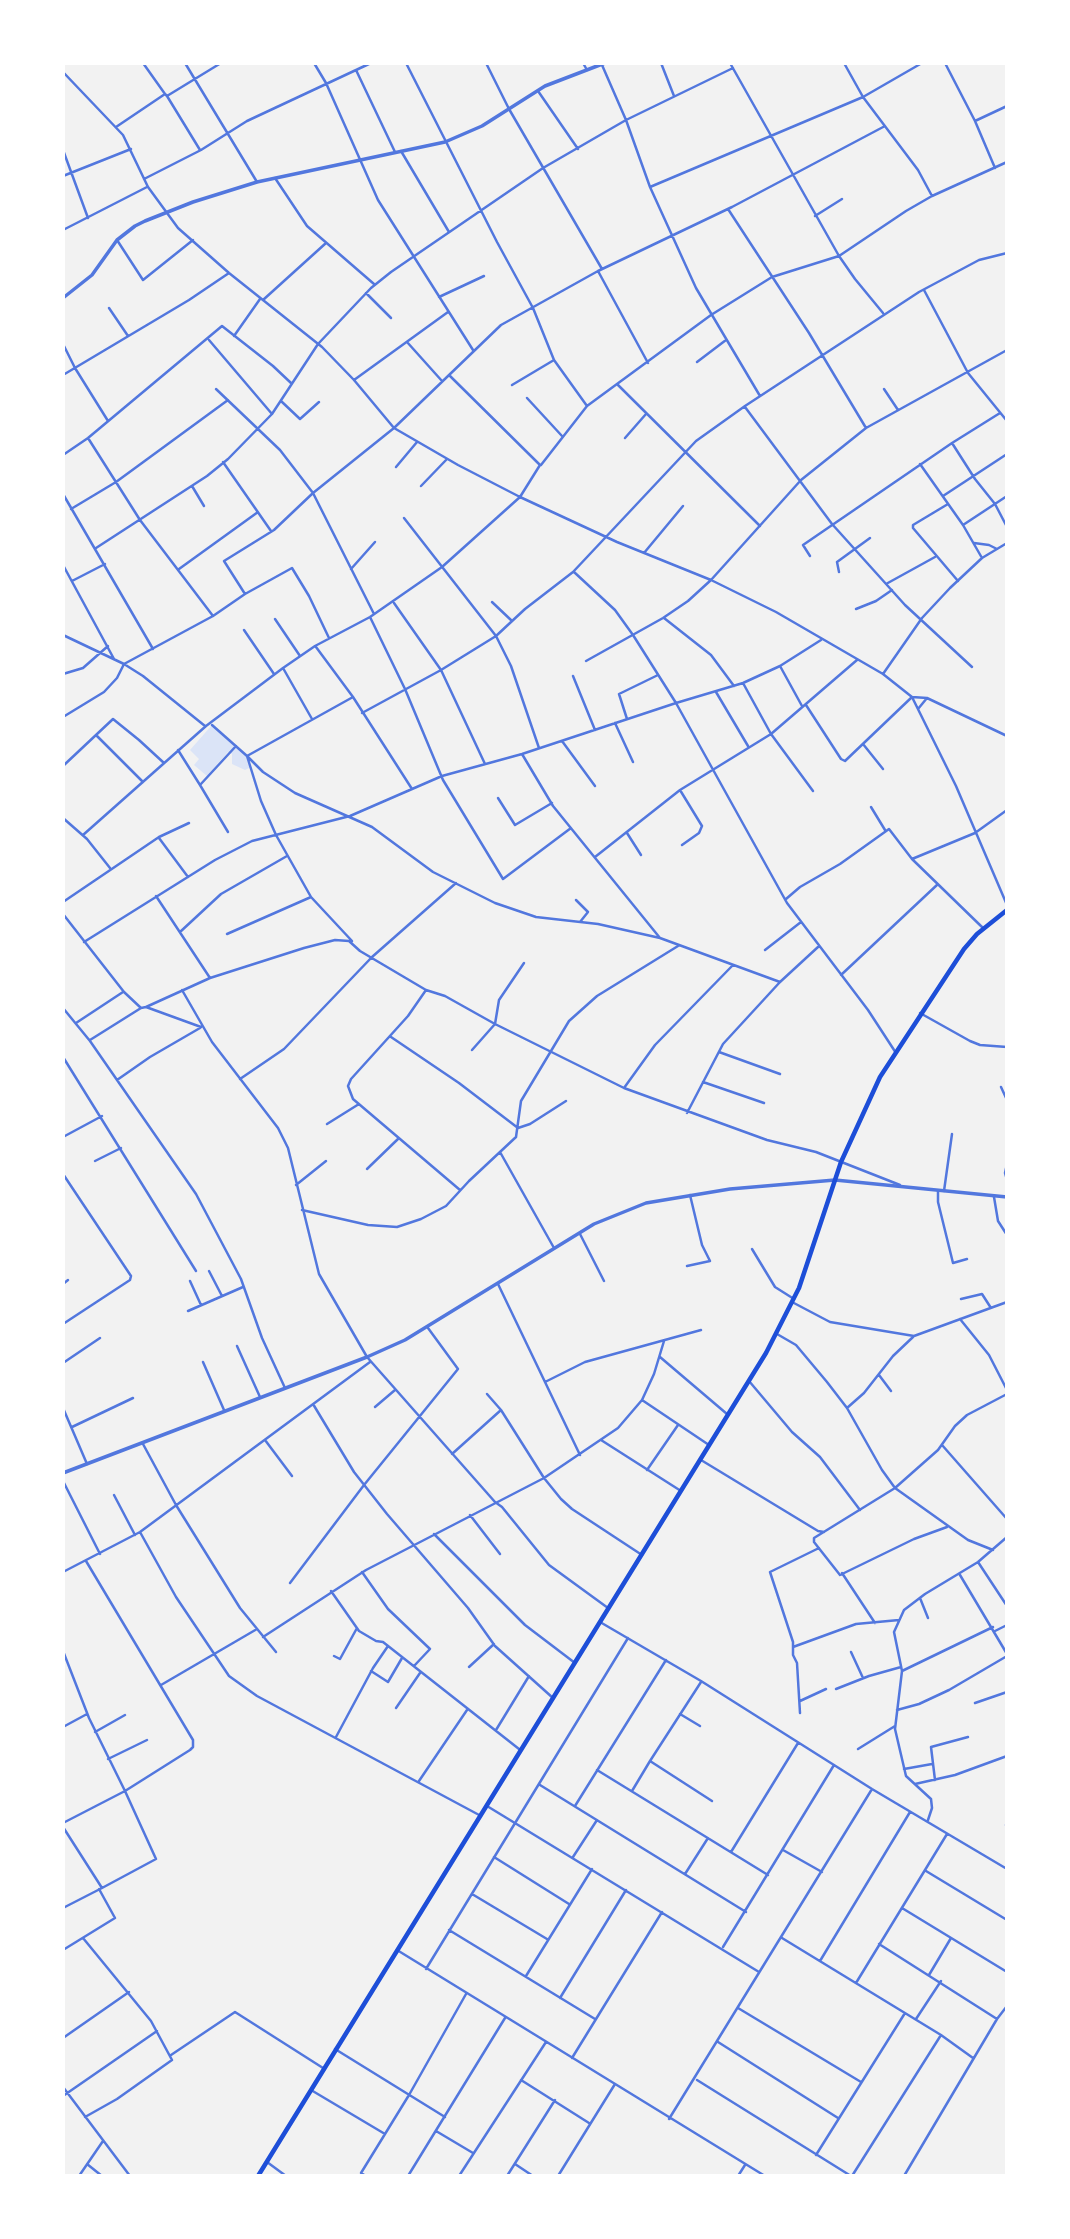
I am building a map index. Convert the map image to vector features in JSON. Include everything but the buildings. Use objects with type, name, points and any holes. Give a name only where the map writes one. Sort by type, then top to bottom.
[{"type":"main road","points":[[258,2176],[750,1381],[793,1301],[841,1163],[867,1104],[895,1053],[965,949],[1007,907]]},
{"type":"street","points":[[143,63],[201,150]]},
{"type":"street","points":[[185,63],[257,182]]},
{"type":"street","points":[[116,127],[221,63]]},
{"type":"street","points":[[314,63],[326,83],[378,200],[473,351]]},
{"type":"street","points":[[144,179],[201,150],[227,133],[371,63]]},
{"type":"street","points":[[406,63],[533,308],[554,360],[587,406]]},
{"type":"street","points":[[486,63],[648,363]]},
{"type":"street","points":[[583,63],[587,71]]},
{"type":"street","points":[[661,63],[674,96]]},
{"type":"street","points":[[730,63],[839,256],[884,313]]},
{"type":"street","points":[[844,63],[863,97],[918,170],[932,196]]},
{"type":"street","points":[[650,187],[863,97],[922,63]]},
{"type":"street","points":[[945,63],[975,121],[995,168]]},
{"type":"street","points":[[63,298],[92,275],[117,240],[135,226],[167,212],[257,182],[445,142],[470,132],[554,82],[603,64],[650,187],[672,236],[711,315],[760,396]]},
{"type":"street","points":[[96,548],[192,486],[223,462],[272,414],[318,344],[375,285],[480,209],[542,169],[626,120],[733,68]]},
{"type":"street","points":[[356,70],[395,152]]},
{"type":"street","points":[[63,72],[116,127],[131,149],[148,187],[178,228],[229,273],[318,344],[354,380],[394,428],[520,497],[711,580],[776,612],[883,674],[912,697],[957,786],[1007,907]]},
{"type":"street","points":[[538,91],[578,149]]},
{"type":"street","points":[[975,121],[1007,106]]},
{"type":"street","points":[[245,594],[223,561],[271,532],[313,493],[394,428],[501,325],[600,270],[728,209],[885,126]]},
{"type":"street","points":[[63,176],[131,149]]},
{"type":"street","points":[[63,150],[88,218]]},
{"type":"street","points":[[401,151],[449,232]]},
{"type":"street","points":[[83,835],[206,726],[282,668],[329,638],[370,617],[442,567],[520,497],[562,436],[587,406],[711,315],[772,277],[839,256],[932,196],[1007,162]]},
{"type":"street","points":[[275,178],[307,226],[375,285]]},
{"type":"street","points":[[63,230],[148,187]]},
{"type":"street","points":[[815,216],[842,199]]},
{"type":"street","points":[[728,209],[866,428]]},
{"type":"street","points":[[117,240],[143,280],[193,240]]},
{"type":"street","points":[[234,336],[262,299],[326,243]]},
{"type":"street","points":[[362,713],[496,636],[573,572],[696,441],[745,406],[823,357],[884,313],[979,260],[1007,253]]},
{"type":"street","points":[[63,375],[229,273]]},
{"type":"street","points":[[439,297],[484,276]]},
{"type":"street","points":[[924,290],[968,373],[1007,421]]},
{"type":"street","points":[[366,293],[391,318]]},
{"type":"street","points":[[109,307],[128,336]]},
{"type":"street","points":[[354,380],[448,312]]},
{"type":"street","points":[[63,455],[88,438],[222,327],[274,366],[292,384]]},
{"type":"street","points":[[209,340],[272,414]]},
{"type":"street","points":[[697,362],[726,340]]},
{"type":"street","points":[[406,341],[442,381]]},
{"type":"street","points":[[63,344],[108,421]]},
{"type":"street","points":[[586,661],[663,618],[711,580],[801,480],[866,428],[1007,350]]},
{"type":"street","points":[[512,385],[554,360]]},
{"type":"street","points":[[449,375],[540,465],[534,476]]},
{"type":"street","points":[[617,384],[760,526]]},
{"type":"street","points":[[216,389],[280,450],[313,493],[374,614]]},
{"type":"street","points":[[884,389],[898,410]]},
{"type":"street","points":[[527,398],[562,436]]},
{"type":"street","points":[[71,509],[116,482],[228,400]]},
{"type":"street","points":[[281,401],[300,419],[318,402]]},
{"type":"street","points":[[745,406],[832,524],[892,590],[972,667]]},
{"type":"street","points":[[810,556],[803,545],[920,464],[1000,413]]},
{"type":"street","points":[[625,438],[646,414]]},
{"type":"street","points":[[88,438],[140,520],[213,616]]},
{"type":"street","points":[[396,467],[418,442]]},
{"type":"street","points":[[952,443],[995,504],[1007,527]]},
{"type":"street","points":[[943,496],[1007,454]]},
{"type":"street","points":[[421,486],[447,459]]},
{"type":"street","points":[[223,462],[271,532]]},
{"type":"street","points":[[920,464],[963,525],[982,558]]},
{"type":"street","points":[[192,486],[204,506]]},
{"type":"street","points":[[63,494],[153,649]]},
{"type":"street","points":[[963,525],[1007,496]]},
{"type":"street","points":[[948,504],[913,525],[913,528],[958,581]]},
{"type":"street","points":[[644,553],[683,506]]},
{"type":"street","points":[[179,569],[258,512]]},
{"type":"street","points":[[404,518],[496,636],[511,666],[539,748]]},
{"type":"street","points":[[839,572],[837,562],[870,538]]},
{"type":"street","points":[[351,569],[375,542]]},
{"type":"street","points":[[974,543],[997,549]]},
{"type":"street","points":[[883,674],[922,618],[982,558],[1007,543]]},
{"type":"street","points":[[886,583],[937,556]]},
{"type":"street","points":[[72,581],[105,564]]},
{"type":"street","points":[[63,565],[114,659]]},
{"type":"street","points":[[63,717],[104,692],[117,678],[124,664],[213,616],[245,594],[292,568],[329,638]]},
{"type":"street","points":[[573,572],[615,610],[634,635],[676,703],[786,900],[818,947],[868,1010],[895,1053]]},
{"type":"street","points":[[856,609],[892,590]]},
{"type":"street","points":[[393,602],[441,670],[485,764]]},
{"type":"street","points":[[492,602],[512,621]]},
{"type":"street","points":[[370,617],[405,689],[442,776],[504,879],[571,828]]},
{"type":"street","points":[[663,618],[711,655],[734,686]]},
{"type":"street","points":[[275,619],[300,656]]},
{"type":"street","points":[[244,630],[274,674]]},
{"type":"street","points":[[63,637],[114,659],[143,676],[206,726],[212,725],[264,772],[295,793],[350,816],[381,833],[433,873],[495,903],[528,915],[598,924],[660,938],[780,982]]},
{"type":"street","points":[[84,942],[155,896],[252,841],[350,816],[442,776],[522,754],[743,683],[780,666],[821,640]]},
{"type":"street","points":[[63,674],[83,668],[108,646]]},
{"type":"street","points":[[316,646],[353,697],[412,789]]},
{"type":"street","points":[[595,857],[680,790],[771,734],[858,660]]},
{"type":"street","points":[[780,666],[841,759],[849,759],[912,697],[927,698],[1007,736]]},
{"type":"street","points":[[282,668],[312,719]]},
{"type":"street","points":[[627,719],[619,694],[659,675]]},
{"type":"street","points":[[573,676],[595,730]]},
{"type":"street","points":[[743,683],[771,734],[813,791]]},
{"type":"street","points":[[716,692],[748,747]]},
{"type":"street","points":[[247,756],[353,697]]},
{"type":"street","points":[[918,709],[927,698]]},
{"type":"street","points":[[63,766],[113,719],[164,763]]},
{"type":"street","points":[[615,723],[633,762]]},
{"type":"street","points":[[96,735],[143,782]]},
{"type":"street","points":[[562,741],[595,786]]},
{"type":"street","points":[[863,744],[883,769]]},
{"type":"street","points":[[200,785],[236,746]]},
{"type":"street","points":[[178,750],[228,832]]},
{"type":"street","points":[[522,754],[552,803],[660,938]]},
{"type":"street","points":[[247,756],[261,801],[276,835],[311,897],[354,944],[372,957],[426,990],[445,996],[551,1053],[624,1088],[767,1140],[816,1152],[906,1188]]},
{"type":"street","points":[[680,790],[702,826],[699,833],[682,845]]},
{"type":"street","points":[[498,798],[515,825],[552,803]]},
{"type":"street","points":[[871,807],[886,830],[890,830],[912,859],[984,928]]},
{"type":"street","points":[[912,859],[975,833],[1007,810]]},
{"type":"street","points":[[63,818],[83,835],[110,868]]},
{"type":"street","points":[[63,902],[159,837],[189,823]]},
{"type":"street","points":[[786,900],[886,830]]},
{"type":"street","points":[[627,833],[641,855]]},
{"type":"street","points":[[159,837],[188,877]]},
{"type":"street","points":[[180,932],[221,894],[287,856]]},
{"type":"street","points":[[240,1079],[284,1049],[372,957],[456,883]]},
{"type":"street","points":[[841,975],[938,884]]},
{"type":"street","points":[[155,896],[210,978]]},
{"type":"street","points":[[227,934],[311,897]]},
{"type":"street","points":[[576,900],[588,912],[580,922]]},
{"type":"street","points":[[63,914],[124,992],[141,1008]]},
{"type":"street","points":[[765,950],[801,922]]},
{"type":"street","points":[[90,1041],[141,1008],[210,978],[322,942],[342,940],[354,944]]},
{"type":"street","points":[[302,1210],[368,1225],[397,1227],[421,1219],[446,1206],[516,1137],[521,1101],[569,1021],[582,1007],[679,946]]},
{"type":"street","points":[[687,1113],[723,1044],[780,982],[818,947]]},
{"type":"street","points":[[472,1050],[495,1024],[499,1000],[524,963]]},
{"type":"street","points":[[624,1088],[655,1045],[733,965]]},
{"type":"street","points":[[182,990],[212,1042],[283,1138],[288,1148],[319,1274],[370,1362],[502,1507],[549,1565],[609,1608]]},
{"type":"street","points":[[426,990],[391,1037],[351,1079],[348,1086],[359,1104],[460,1191]]},
{"type":"street","points":[[76,1023],[124,992]]},
{"type":"street","points":[[146,1007],[202,1026]]},
{"type":"street","points":[[63,1008],[90,1041],[195,1194],[244,1287],[262,1338],[285,1388]]},
{"type":"street","points":[[920,1013],[980,1045],[1007,1047]]},
{"type":"street","points":[[117,1080],[202,1026]]},
{"type":"street","points":[[391,1037],[459,1083],[518,1128]]},
{"type":"street","points":[[719,1052],[780,1074]]},
{"type":"street","points":[[63,1058],[102,1116],[196,1271]]},
{"type":"street","points":[[703,1082],[764,1103]]},
{"type":"street","points":[[1001,1087],[1007,1100]]},
{"type":"street","points":[[518,1128],[530,1124],[566,1101]]},
{"type":"street","points":[[327,1124],[359,1104]]},
{"type":"street","points":[[63,1138],[102,1116]]},
{"type":"street","points":[[944,1191],[952,1134]]},
{"type":"street","points":[[368,1169],[399,1138]]},
{"type":"street","points":[[95,1161],[121,1148]]},
{"type":"street","points":[[500,1152],[554,1248]]},
{"type":"street","points":[[296,1186],[326,1161]]},
{"type":"street","points":[[1007,1164],[1007,1180]]},
{"type":"street","points":[[63,1174],[131,1276],[130,1280],[63,1324]]},
{"type":"street","points":[[63,1473],[367,1357],[428,1328],[579,1233],[614,1214],[646,1203],[690,1195],[835,1180],[1007,1197]]},
{"type":"street","points":[[938,1191],[953,1263],[967,1259]]},
{"type":"street","points":[[687,1266],[710,1261],[702,1245],[690,1195]]},
{"type":"street","points":[[994,1197],[998,1221],[1007,1235]]},
{"type":"street","points":[[579,1233],[604,1281]]},
{"type":"street","points":[[752,1249],[775,1287],[793,1301],[830,1322],[914,1336]]},
{"type":"street","points":[[209,1271],[222,1296]]},
{"type":"street","points":[[63,1284],[68,1280]]},
{"type":"street","points":[[190,1281],[201,1305]]},
{"type":"street","points":[[498,1284],[580,1455]]},
{"type":"street","points":[[188,1311],[244,1287]]},
{"type":"street","points":[[961,1298],[982,1294],[991,1308]]},
{"type":"street","points":[[847,1408],[864,1393],[893,1356],[914,1336],[1006,1302],[1007,1308]]},
{"type":"street","points":[[947,1527],[914,1539],[839,1575],[814,1542],[814,1538],[895,1488],[942,1445],[955,1426],[967,1415],[1007,1392],[989,1355],[960,1319]]},
{"type":"street","points":[[290,1583],[364,1485],[458,1369],[428,1328]]},
{"type":"street","points":[[545,1382],[585,1362],[701,1329]]},
{"type":"street","points":[[776,1334],[796,1345],[847,1408],[881,1470],[895,1488],[947,1527],[968,1540],[993,1550]]},
{"type":"street","points":[[63,1363],[100,1338]]},
{"type":"street","points":[[263,1637],[362,1572],[544,1478],[618,1428],[642,1400],[664,1341]]},
{"type":"street","points":[[237,1346],[260,1398]]},
{"type":"street","points":[[660,1357],[728,1415]]},
{"type":"street","points":[[203,1362],[225,1412]]},
{"type":"street","points":[[63,1572],[140,1532],[370,1362]]},
{"type":"street","points":[[878,1375],[891,1391]]},
{"type":"street","points":[[750,1381],[792,1432],[820,1457],[860,1510]]},
{"type":"street","points":[[375,1406],[395,1390]]},
{"type":"street","points":[[487,1394],[501,1410],[544,1478],[572,1509],[642,1555]]},
{"type":"street","points":[[72,1427],[133,1398]]},
{"type":"street","points":[[642,1400],[709,1445]]},
{"type":"street","points":[[313,1404],[364,1485],[468,1608],[494,1644],[554,1698]]},
{"type":"street","points":[[63,1408],[87,1464]]},
{"type":"street","points":[[452,1454],[501,1410]]},
{"type":"street","points":[[647,1470],[678,1425]]},
{"type":"street","points":[[265,1440],[292,1476]]},
{"type":"street","points":[[601,1440],[681,1491]]},
{"type":"street","points":[[143,1444],[176,1505],[240,1608],[276,1652]]},
{"type":"street","points":[[942,1445],[1007,1519]]},
{"type":"street","points":[[701,1460],[818,1531],[824,1532]]},
{"type":"street","points":[[63,1481],[100,1554]]},
{"type":"street","points":[[114,1495],[135,1535]]},
{"type":"street","points":[[470,1515],[500,1554]]},
{"type":"street","points":[[140,1532],[176,1597],[229,1676],[257,1696],[481,1816]]},
{"type":"street","points":[[434,1534],[525,1625],[575,1663]]},
{"type":"street","points":[[927,1822],[932,1808],[931,1799],[906,1776],[895,1726],[902,1669],[894,1632],[904,1611],[978,1562],[1007,1537]]},
{"type":"street","points":[[800,1713],[797,1663],[770,1572],[819,1548]]},
{"type":"street","points":[[63,1950],[115,1919],[63,1825],[125,1791],[193,1747],[193,1740],[86,1561]]},
{"type":"street","points":[[978,1562],[1007,1606]]},
{"type":"street","points":[[362,1572],[388,1609],[430,1649],[413,1667]]},
{"type":"street","points":[[842,1573],[875,1623]]},
{"type":"street","points":[[897,1710],[919,1704],[949,1690],[1007,1655],[960,1574]]},
{"type":"street","points":[[331,1591],[357,1628],[388,1646],[520,1750]]},
{"type":"street","points":[[920,1598],[928,1618]]},
{"type":"street","points":[[793,1647],[839,1629],[899,1619]]},
{"type":"street","points":[[600,1622],[701,1681],[1007,1870]]},
{"type":"street","points":[[836,1689],[863,1678],[902,1669],[1007,1625]]},
{"type":"street","points":[[334,1656],[340,1659],[357,1628]]},
{"type":"street","points":[[161,1685],[257,1629]]},
{"type":"street","points":[[426,1969],[628,1638]]},
{"type":"street","points":[[469,1667],[494,1644]]},
{"type":"street","points":[[336,1737],[371,1671],[388,1646]]},
{"type":"street","points":[[63,1651],[95,1732],[156,1859],[63,1908]]},
{"type":"street","points":[[851,1652],[863,1678]]},
{"type":"street","points":[[371,1671],[388,1682],[402,1658]]},
{"type":"street","points":[[575,1806],[666,1660]]},
{"type":"street","points":[[396,1708],[420,1673]]},
{"type":"street","points":[[496,1730],[529,1676]]},
{"type":"street","points":[[632,1791],[701,1681]]},
{"type":"street","points":[[800,1701],[826,1689]]},
{"type":"street","points":[[975,1703],[1007,1692]]},
{"type":"street","points":[[418,1781],[467,1710]]},
{"type":"street","points":[[63,1727],[87,1714]]},
{"type":"street","points":[[680,1714],[700,1726]]},
{"type":"street","points":[[95,1732],[125,1715]]},
{"type":"street","points":[[858,1749],[895,1726]]},
{"type":"street","points":[[935,1780],[931,1747],[968,1737]]},
{"type":"street","points":[[108,1759],[146,1740]]},
{"type":"street","points":[[731,1852],[799,1743]]},
{"type":"street","points":[[915,1784],[1007,1756]]},
{"type":"street","points":[[650,1761],[712,1801]]},
{"type":"street","points":[[904,1769],[933,1763]]},
{"type":"street","points":[[722,1949],[834,1765]]},
{"type":"street","points":[[597,1770],[768,1875]]},
{"type":"street","points":[[539,1784],[746,1912]]},
{"type":"street","points":[[669,2119],[872,1789]]},
{"type":"street","points":[[487,1806],[516,1821],[760,1972]]},
{"type":"street","points":[[820,1962],[910,1812]]},
{"type":"street","points":[[573,1857],[597,1820]]},
{"type":"street","points":[[856,1983],[947,1834]]},
{"type":"street","points":[[685,1874],[708,1838]]},
{"type":"street","points":[[783,1850],[822,1872]]},
{"type":"street","points":[[494,1857],[570,1905]]},
{"type":"street","points":[[526,1976],[592,1869]]},
{"type":"street","points":[[925,1870],[1007,1920]]},
{"type":"street","points":[[560,1998],[626,1890]]},
{"type":"street","points":[[472,1894],[548,1940]]},
{"type":"street","points":[[902,1908],[1007,1972]]},
{"type":"street","points":[[572,2057],[662,1912]]},
{"type":"street","points":[[449,1930],[595,2019]]},
{"type":"street","points":[[83,1938],[129,1992],[157,2031],[172,2060],[117,2099],[85,2117]]},
{"type":"street","points":[[782,1938],[916,2019],[973,2058]]},
{"type":"street","points":[[929,1975],[951,1938]]},
{"type":"street","points":[[879,1944],[997,2019]]},
{"type":"street","points":[[397,1950],[765,2176]]},
{"type":"street","points":[[916,2019],[941,1981]]},
{"type":"street","points":[[63,2038],[129,1992]]},
{"type":"street","points":[[366,2176],[360,2173],[410,2095],[466,1994]]},
{"type":"street","points":[[904,2176],[973,2058],[1007,2007]]},
{"type":"street","points":[[738,2008],[861,2082]]},
{"type":"street","points":[[170,2056],[235,2012],[323,2068]]},
{"type":"street","points":[[816,2155],[905,2013]]},
{"type":"street","points":[[408,2176],[505,2018]]},
{"type":"street","points":[[63,2096],[157,2031]]},
{"type":"street","points":[[695,2079],[852,2176],[941,2035]]},
{"type":"street","points":[[459,2176],[545,2042]]},
{"type":"street","points":[[718,2042],[838,2118]]},
{"type":"street","points":[[335,2049],[445,2117]]},
{"type":"street","points":[[521,2080],[590,2123]]},
{"type":"street","points":[[558,2176],[615,2084]]},
{"type":"street","points":[[63,2087],[130,2176]]},
{"type":"street","points":[[311,2090],[385,2134]]},
{"type":"street","points":[[507,2176],[555,2100]]},
{"type":"street","points":[[436,2130],[474,2153]]},
{"type":"street","points":[[79,2176],[103,2141]]},
{"type":"street","points":[[267,2162],[286,2176]]},
{"type":"street","points":[[87,2164],[102,2176]]},
{"type":"street","points":[[515,2164],[533,2176]]},
{"type":"street","points":[[738,2176],[745,2165]]},
{"type":"shaded area","points":[[212,725],[247,756],[251,767],[245,770],[232,764],[232,754],[228,752],[207,776],[194,765],[199,759],[190,750]]}]
